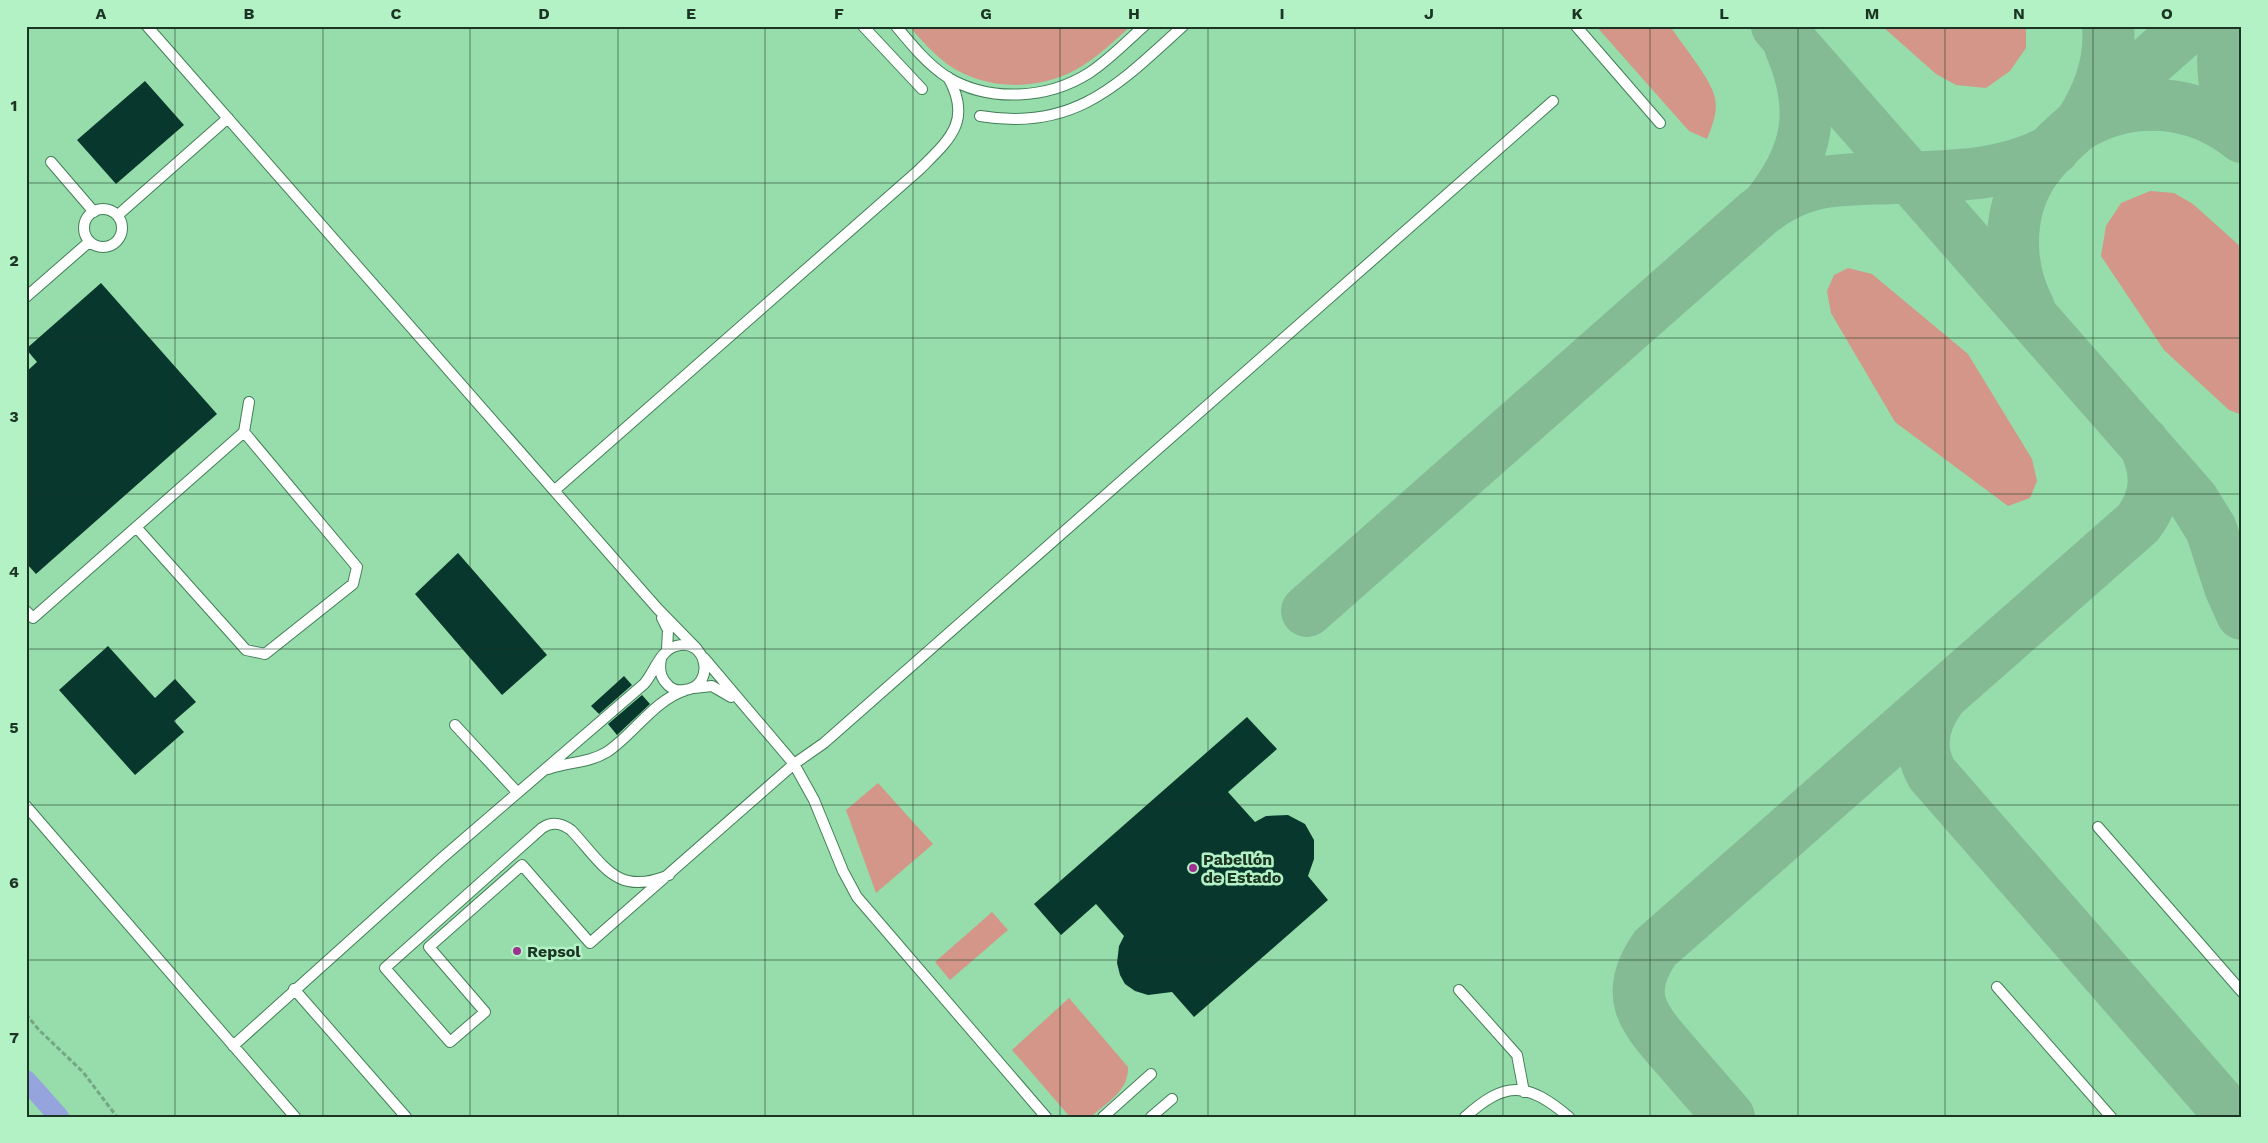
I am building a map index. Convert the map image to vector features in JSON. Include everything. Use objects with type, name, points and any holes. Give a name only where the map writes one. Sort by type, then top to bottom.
[{"type":"lane","points":[[147,26],[657,608],[698,651],[794,764],[814,800],[843,871],[857,898],[1046,1117]]},
{"type":"lane","points":[[863,26],[922,89]]},
{"type":"lane","points":[[555,490],[919,170],[951,138],[959,110],[955,89],[948,78],[922,55],[896,26]]},
{"type":"lane","points":[[948,78],[978,89],[1008,95],[1023,95],[1052,90],[1090,72],[1144,26]]},
{"type":"lane","points":[[980,116],[999,119],[1046,117],[1080,107],[1116,86],[1183,26]]},
{"type":"lane","points":[[1576,26],[1660,123]]},
{"type":"lane","points":[[669,874],[650,883],[631,883],[622,880],[612,875],[571,830],[563,825],[550,824],[534,835],[385,968],[450,1042],[485,1012],[429,947],[522,865],[590,943],[669,874],[794,764],[832,736],[1554,101]]},
{"type":"lane","points":[[118,215],[228,118]]},
{"type":"lane","points":[[51,162],[94,212]]},
{"type":"lane","points":[[109,209],[118,215],[124,227],[121,237],[113,245],[103,248],[89,242],[83,229],[88,214],[109,209]]},
{"type":"lane","points":[[26,297],[89,242]]},
{"type":"lane","points":[[26,611],[33,618],[244,432],[249,402]]},
{"type":"lane","points":[[136,527],[246,650],[266,654],[353,584],[357,567],[244,432]]},
{"type":"lane","points":[[657,608],[668,630],[660,673],[667,684],[680,690],[706,686],[717,688],[746,709]]},
{"type":"lane","points":[[233,1046],[294,989],[517,792],[644,684],[664,655],[682,644],[698,651],[705,662],[705,673],[700,682],[691,689],[666,701],[607,752],[598,756],[562,764],[540,773]]},
{"type":"lane","points":[[455,725],[517,792]]},
{"type":"lane","points":[[26,806],[295,1117]]},
{"type":"lane","points":[[2098,827],[2242,992]]},
{"type":"lane","points":[[1997,987],[2111,1117]]},
{"type":"lane","points":[[294,989],[406,1117]]},
{"type":"lane","points":[[1459,990],[1517,1055],[1524,1092]]},
{"type":"lane","points":[[1103,1117],[1151,1074]]},
{"type":"lane","points":[[1464,1117],[1482,1101],[1499,1092],[1535,1093],[1552,1103],[1569,1117]]},
{"type":"lane","points":[[1151,1117],[1172,1099]]},
{"type":"path","points":[[26,1014],[39,1030],[83,1072],[117,1117]]},
{"type":"shaded area","points":[[26,26],[2242,26],[2242,1117],[26,1117]]},
{"type":"shaded area","points":[[909,26],[1131,26],[1098,55],[1077,69],[1046,81],[1012,85],[978,79],[962,73],[947,64]]},
{"type":"shaded area","points":[[1596,26],[1670,26],[1713,90],[1716,109],[1707,139],[1689,131]]},
{"type":"shaded area","points":[[1882,26],[2026,26],[2026,48],[2010,71],[1986,88],[1956,85],[1936,74]]},
{"type":"shaded area","points":[[2150,191],[2174,193],[2193,204],[2242,248],[2242,415],[2229,410],[2164,350],[2101,256],[2106,226],[2121,203]]},
{"type":"shaded area","points":[[1848,268],[1872,274],[1968,354],[2032,459],[2037,481],[2030,498],[2008,506],[1895,422],[1831,313],[1827,291],[1834,275]]},
{"type":"shaded area","points":[[878,783],[933,844],[876,893],[846,810]]},
{"type":"shaded area","points":[[992,912],[1008,930],[950,980],[935,962]]},
{"type":"shaded area","points":[[1069,998],[1128,1067],[1125,1083],[1121,1089],[1091,1117],[1070,1117],[1012,1050]]},
{"type":"building","points":[[145,81],[184,125],[116,184],[77,140]]},
{"type":"building","points":[[101,283],[217,414],[36,574],[26,563],[26,372],[37,362],[26,349]]},
{"type":"building","points":[[458,553],[547,655],[502,695],[415,594]]},
{"type":"building","points":[[108,646],[155,698],[175,679],[196,702],[174,721],[184,732],[135,775],[59,690]]},
{"type":"building","points":[[624,676],[632,685],[599,714],[591,706]]},
{"type":"building","points":[[642,695],[650,704],[617,735],[608,724]]},
{"type":"building","name":"Pabellón de Estado","points":[[1247,717],[1277,749],[1228,792],[1255,822],[1266,816],[1288,815],[1305,824],[1314,840],[1314,859],[1308,876],[1328,900],[1194,1017],[1172,992],[1148,995],[1135,991],[1125,984],[1117,963],[1119,946],[1124,936],[1096,904],[1061,935],[1034,904]]},
{"type":"waterway","points":[[26,1080],[59,1117]]},
{"type":"taxiway","points":[[1777,26],[2193,500],[2211,529],[2230,587],[2242,614]]},
{"type":"taxiway","points":[[2108,26],[2108,52],[2102,78],[2098,90],[2079,125],[2099,115],[2120,108],[2162,105],[2183,108],[2204,115],[2224,124],[2242,137]]},
{"type":"taxiway","points":[[2029,308],[2017,276],[2013,242],[2017,208],[2022,192],[2030,177],[2063,138],[2190,26]]},
{"type":"taxiway","points":[[2227,26],[2223,53],[2224,80],[2231,105],[2242,130]]},
{"type":"taxiway","points":[[1767,206],[1792,168],[1800,149],[1804,130],[1806,111],[1804,90],[1790,46]]},
{"type":"taxiway","points":[[1307,611],[1757,214],[1774,202],[1806,186],[1822,182],[1935,177],[1977,173],[2017,165],[2054,149]]},
{"type":"taxiway","points":[[1729,1117],[1656,1032],[1641,1007],[1640,981],[1645,965],[1655,948],[2138,523],[2145,513],[2154,483],[2151,463],[2143,442]]},
{"type":"taxiway","points":[[1941,697],[1930,715],[1925,734],[1925,754],[1932,774],[2232,1117]]},
{"type":"place","name":"Pabellón de Estado","points":[[1193,868]]},
{"type":"place","name":"Repsol","points":[[517,951]]}]
